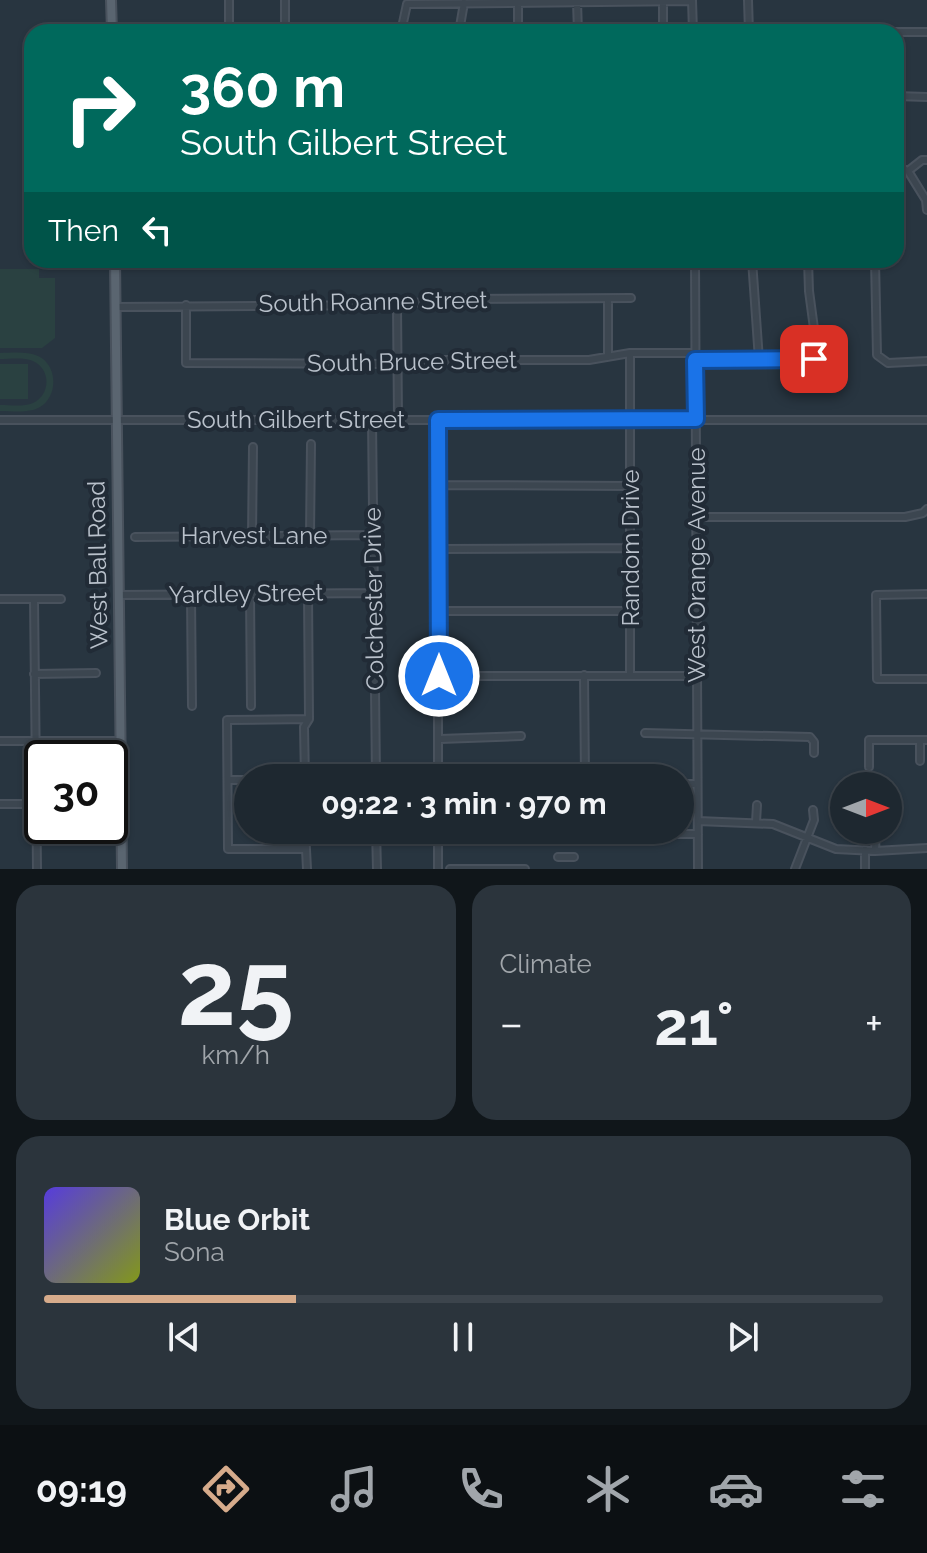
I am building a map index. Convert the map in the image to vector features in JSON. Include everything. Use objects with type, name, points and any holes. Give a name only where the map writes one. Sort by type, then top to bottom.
[{"type":"main road","points":[[111,0],[112,24]]},
{"type":"main road","name":"West Ball Road","points":[[115,268],[121,740]]},
{"type":"main road","name":"West Ball Road","points":[[122,844],[122,869]]},
{"type":"street","points":[[229,0],[229,24]]},
{"type":"street","points":[[285,0],[285,24]]},
{"type":"street","points":[[403,24],[407,4],[692,0],[693,24]]},
{"type":"street","points":[[748,0],[749,24]]},
{"type":"street","points":[[663,1],[663,24]]},
{"type":"street","points":[[577,2],[578,24]]},
{"type":"street","points":[[460,24],[464,3]]},
{"type":"street","points":[[518,3],[518,24]]},
{"type":"street","points":[[904,32],[927,32]]},
{"type":"street","points":[[904,96],[927,97]]},
{"type":"street","points":[[908,171],[922,160],[927,160]]},
{"type":"street","points":[[904,169],[926,200],[927,210]]},
{"type":"street","name":"West Orange Avenue","points":[[695,268],[698,869]]},
{"type":"street","points":[[753,268],[759,360]]},
{"type":"street","name":"South Bruce Street","points":[[186,305],[186,363],[397,364],[443,360],[589,360],[630,353],[759,360],[814,359],[817,351],[808,268]]},
{"type":"street","points":[[875,268],[877,355],[888,363],[927,361]]},
{"type":"street","name":"South Roanne Street","points":[[115,307],[397,305],[450,299],[631,298]]},
{"type":"street","points":[[608,299],[608,357]]},
{"type":"street","points":[[397,305],[398,420]]},
{"type":"street","name":"Random Drive","points":[[630,353],[630,676]]},
{"type":"street","name":"South Gilbert Street","points":[[0,420],[927,420]]},
{"type":"street","name":"Colchester Drive","points":[[372,420],[376,764]]},
{"type":"street","points":[[438,420],[439,764]]},
{"type":"street","points":[[310,535],[311,444]]},
{"type":"street","points":[[252,536],[253,447]]},
{"type":"street","points":[[439,485],[631,486]]},
{"type":"street","points":[[698,517],[905,517],[927,509]]},
{"type":"street","name":"Harvest Lane","points":[[135,537],[373,535]]},
{"type":"street","points":[[439,549],[631,548]]},
{"type":"street","points":[[305,764],[304,727],[309,719],[308,593]]},
{"type":"street","name":"Yardley Street","points":[[119,595],[373,593]]},
{"type":"street","points":[[250,594],[251,706]]},
{"type":"street","points":[[927,594],[876,595],[877,679],[927,679]]},
{"type":"street","points":[[191,595],[192,706]]},
{"type":"street","points":[[0,599],[61,599]]},
{"type":"street","points":[[34,599],[35,740]]},
{"type":"street","points":[[439,611],[632,611]]},
{"type":"street","points":[[34,674],[96,673]]},
{"type":"street","points":[[584,675],[585,764]]},
{"type":"street","points":[[439,676],[698,676]]},
{"type":"street","points":[[305,849],[228,849],[227,720],[309,719]]},
{"type":"street","points":[[645,733],[810,737],[814,742],[814,753]]},
{"type":"street","points":[[440,739],[521,736]]},
{"type":"street","points":[[869,767],[869,740],[923,740],[920,761]]},
{"type":"street","points":[[0,741],[24,741]]},
{"type":"street","points":[[228,780],[234,780]]},
{"type":"street","points":[[0,804],[24,804]]},
{"type":"street","points":[[756,822],[757,805]]},
{"type":"street","points":[[795,869],[814,820],[813,810]]},
{"type":"street","points":[[698,821],[756,822],[790,830],[836,849],[875,851],[927,848]]},
{"type":"street","points":[[37,869],[38,844]]},
{"type":"street","points":[[305,844],[307,869]]},
{"type":"street","points":[[376,844],[377,869]]},
{"type":"street","points":[[438,844],[438,869]]},
{"type":"street","points":[[875,844],[875,851]]},
{"type":"street","points":[[865,850],[865,869]]},
{"type":"street","points":[[558,857],[570,857],[566,869]]},
{"type":"street","points":[[450,869],[525,869]]},
{"type":"green space","points":[[0,269],[39,269],[39,278],[55,278],[55,338],[42,348],[0,348]]},
{"type":"green space","points":[[0,353],[34,354],[49,365],[53,379],[52,393],[43,405],[28,411],[0,411],[0,405],[21,405],[39,399],[46,388],[46,376],[33,361],[0,359]]},
{"type":"green space","points":[[0,364],[28,364],[28,399],[0,399]]},
{"type":"route","points":[[439,676],[438,420],[696,419],[695,360],[814,359]]}]
